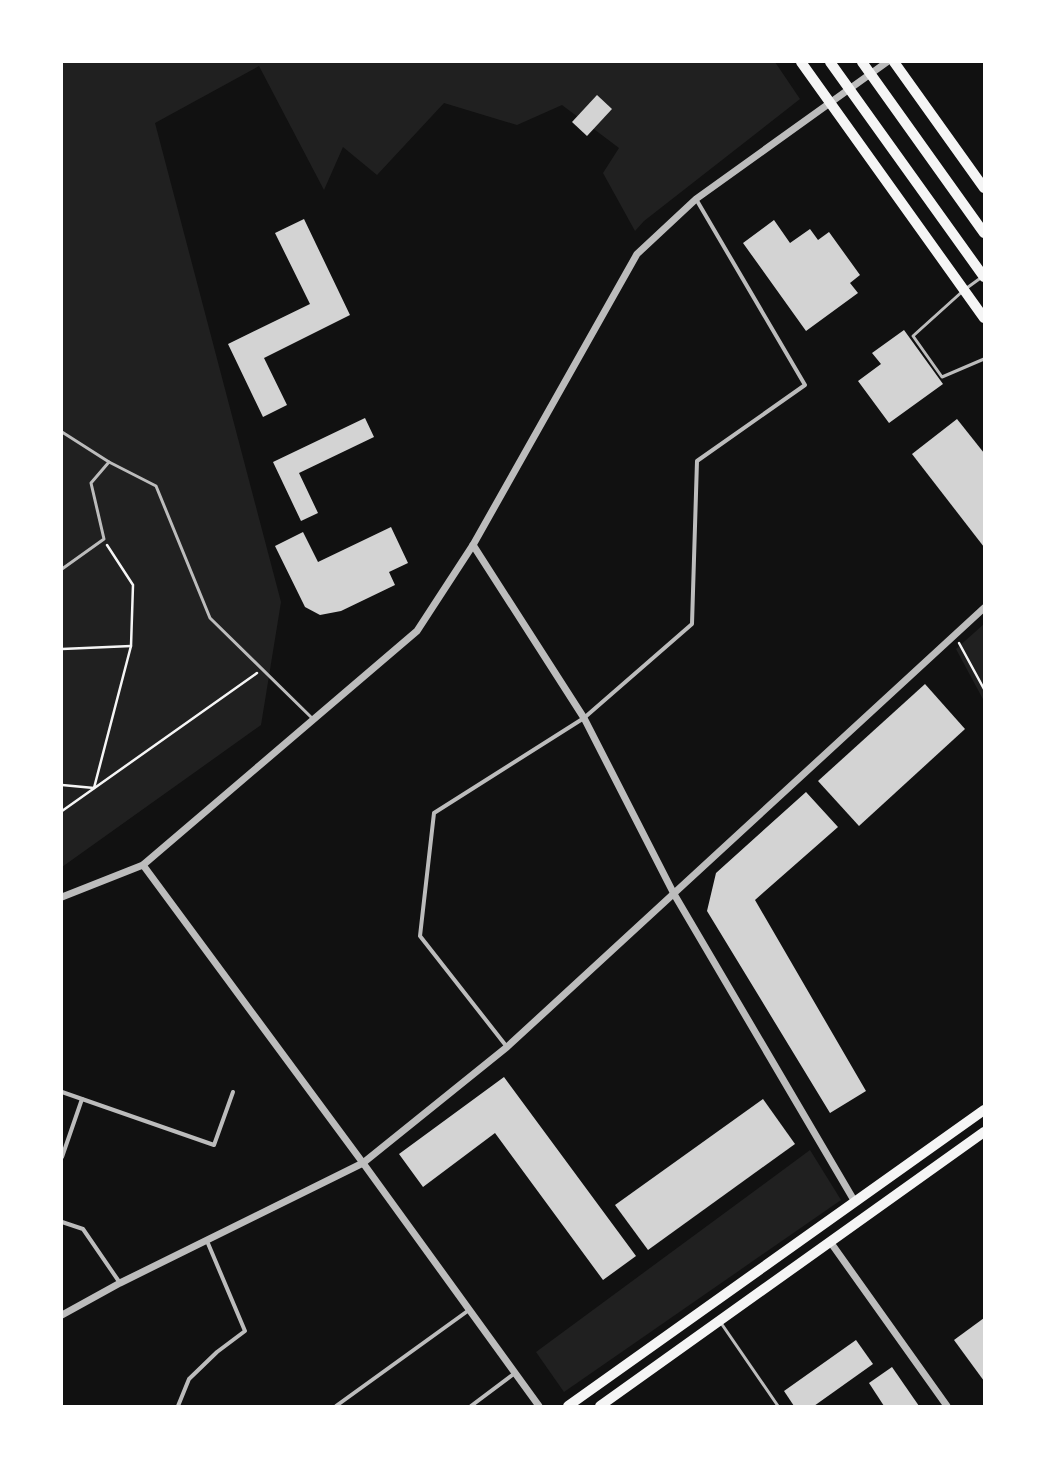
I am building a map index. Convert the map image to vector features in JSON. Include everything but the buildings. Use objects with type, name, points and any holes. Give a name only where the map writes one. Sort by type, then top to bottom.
[{"type":"main road","points":[[801,62],[984,318]]},
{"type":"main road","points":[[830,62],[984,276]]},
{"type":"main road","points":[[862,62],[984,233]]},
{"type":"main road","points":[[894,62],[984,188]]},
{"type":"main road","points":[[568,1406],[984,1110]]},
{"type":"main road","points":[[600,1406],[984,1132]]},
{"type":"street","points":[[62,897],[143,866],[417,631],[472,545],[637,254],[696,199],[887,62]]},
{"type":"street","points":[[507,1047],[420,936],[434,813],[584,718],[692,624],[697,461],[805,385],[696,199]]},
{"type":"street","points":[[472,545],[584,718],[674,894],[855,1202]]},
{"type":"street","points":[[62,1315],[120,1283],[363,1163],[507,1047],[984,608]]},
{"type":"street","points":[[143,866],[363,1163],[539,1406]]},
{"type":"street","points":[[62,1092],[214,1145],[233,1092]]},
{"type":"street","points":[[62,1157],[82,1099]]},
{"type":"street","points":[[62,1222],[83,1229],[120,1283]]},
{"type":"street","points":[[178,1406],[189,1379],[217,1352],[245,1331],[207,1241]]},
{"type":"street","points":[[830,1243],[947,1406]]},
{"type":"street","points":[[336,1406],[469,1310]]},
{"type":"street","points":[[471,1406],[515,1373]]},
{"type":"lane","points":[[984,276],[964,290],[913,336],[942,377],[984,359]]},
{"type":"lane","points":[[62,432],[108,462],[156,486],[210,618],[314,720]]},
{"type":"lane","points":[[62,569],[104,539],[91,483],[108,462]]},
{"type":"lane","points":[[720,1321],[778,1406]]},
{"type":"path","points":[[94,788],[132,646],[133,585],[104,539]]},
{"type":"path","points":[[955,635],[984,689]]},
{"type":"path","points":[[62,649],[132,646]]},
{"type":"path","points":[[62,811],[262,669]]},
{"type":"path","points":[[62,785],[94,788]]},
{"type":"shaded area","points":[[62,62],[775,62],[800,99],[644,221],[635,231],[603,173],[619,148],[562,105],[517,125],[444,103],[377,175],[343,147],[324,190],[259,66],[155,123],[281,602],[261,725],[62,867]]},
{"type":"shaded area","points":[[984,624],[984,701],[956,649]]},
{"type":"shaded area","points":[[810,1150],[841,1200],[564,1392],[536,1352]]}]
